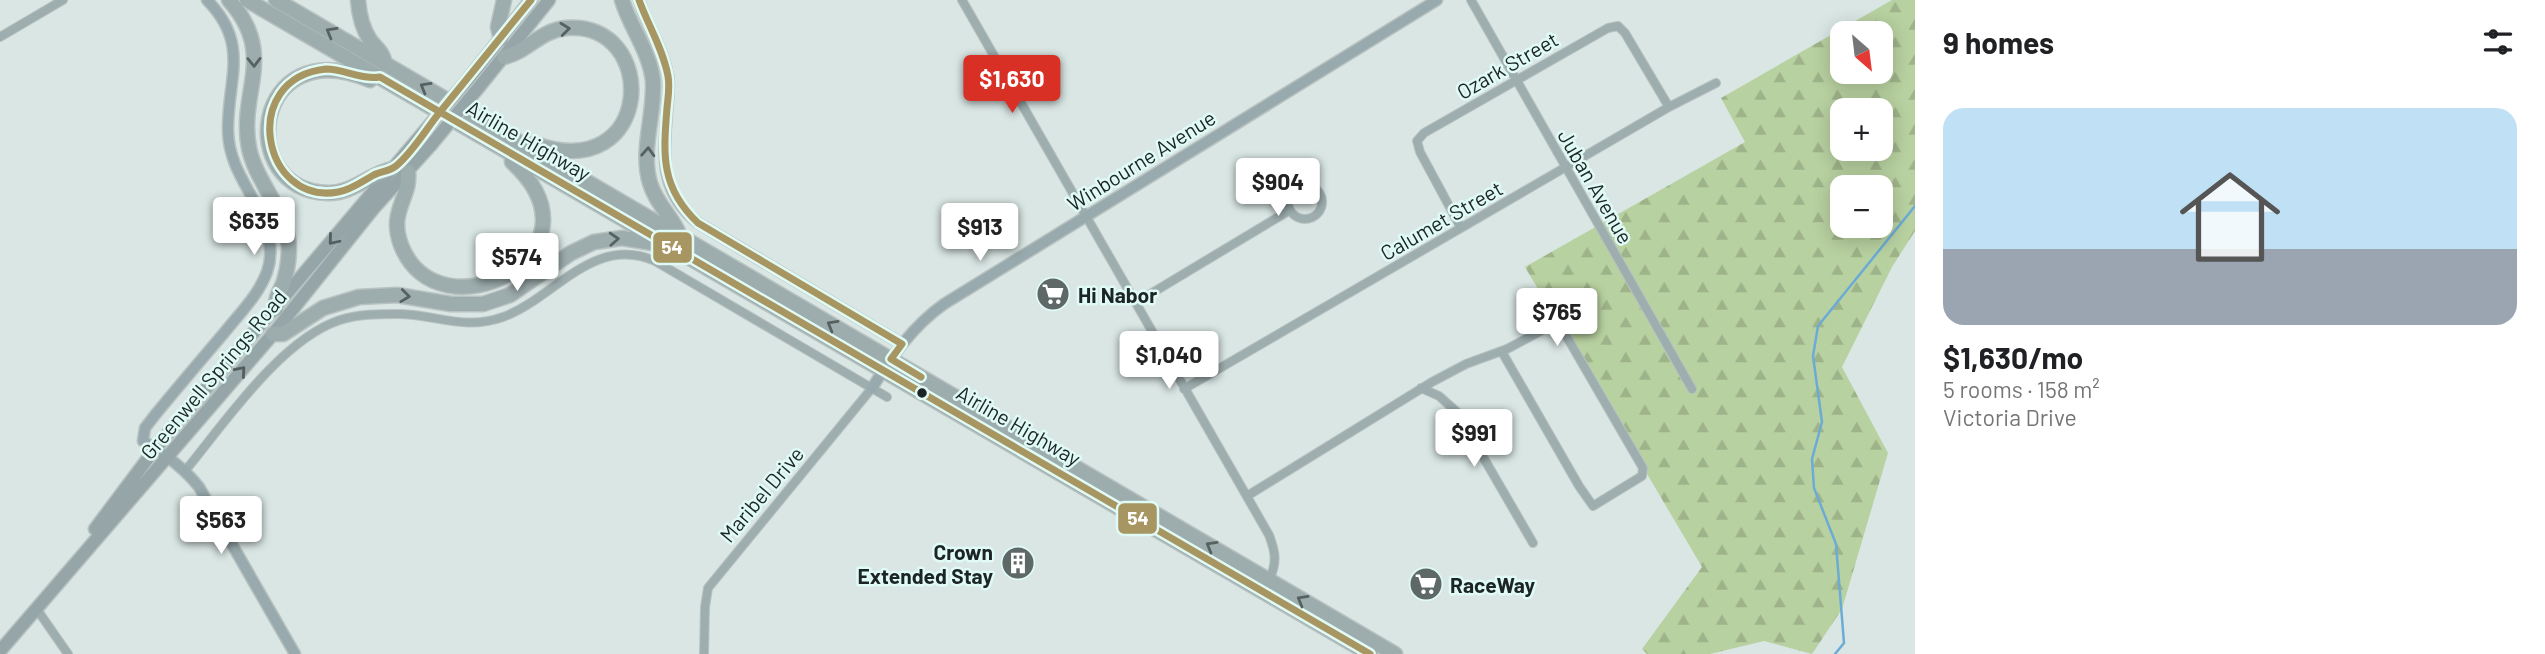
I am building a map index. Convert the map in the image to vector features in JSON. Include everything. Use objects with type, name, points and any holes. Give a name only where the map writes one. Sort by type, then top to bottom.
[{"type":"highway","points":[[229,0],[247,26],[254,54],[248,124],[250,151],[281,218],[288,240],[288,264],[275,300],[276,309]]},
{"type":"highway","name":"Airline Highway","points":[[247,0],[526,146],[680,236],[887,365]]},
{"type":"highway","name":"Airline Highway","points":[[276,0],[512,154],[664,243],[887,365],[1266,586],[1369,651],[1395,654]]},
{"type":"highway","points":[[358,0],[362,24],[369,38],[383,53],[382,71],[370,80],[343,71],[326,69],[299,76],[286,86],[276,100],[269,119],[268,137],[272,154],[280,169],[298,185],[314,191],[346,191],[380,172],[393,169]]},
{"type":"highway","points":[[500,39],[498,27],[505,0]]},
{"type":"highway","points":[[622,0],[648,59],[652,75],[653,94],[647,156],[649,180],[658,203],[676,225],[680,236]]},
{"type":"highway","points":[[504,57],[515,54],[550,31],[582,29],[600,35],[616,48],[627,65],[632,80],[632,99],[626,118],[615,133],[601,144],[587,150],[571,152],[535,144],[526,146]]},
{"type":"highway","points":[[408,172],[409,183],[399,205],[397,220],[401,244],[408,257],[423,273],[438,281],[455,286],[481,285],[516,271],[532,254],[542,232],[541,201],[534,186],[512,162],[512,154]]},
{"type":"highway","points":[[273,334],[283,334],[323,308],[359,297],[397,295],[451,304],[483,304],[510,295],[571,253],[594,242],[616,238],[638,240],[654,246],[664,243]]},
{"type":"main road","name":"Greenwell Springs Road","points":[[36,608],[155,449],[276,309],[531,0]]},
{"type":"main road","name":"Greenwell Springs Road","points":[[0,651],[273,334],[373,209],[408,172],[549,0]]},
{"type":"street","points":[[0,37],[63,0]]},
{"type":"street","points":[[207,0],[223,21],[234,45],[228,132],[235,166],[266,227],[271,249],[267,271],[255,295],[145,428],[143,441],[168,456],[199,487],[295,654]]},
{"type":"street","points":[[639,0],[664,54],[669,80],[664,156],[673,196],[683,211],[698,223],[902,344]]},
{"type":"street","points":[[962,0],[1269,535],[1275,551],[1276,565],[1266,586]]},
{"type":"street","name":"Winbourne Avenue","points":[[887,365],[923,319],[944,304],[1437,0]]},
{"type":"street","name":"Juban Avenue","points":[[1471,0],[1692,390]]},
{"type":"street","name":"Ozark Street","points":[[1461,228],[1420,152],[1417,141],[1424,133],[1515,80],[1608,28],[1618,26],[1625,33],[1669,107]]},
{"type":"street","name":"Calumet Street","points":[[1184,389],[1669,107],[1716,83]]},
{"type":"street","points":[[1310,185],[1320,193],[1322,206],[1314,216],[1301,218],[1290,210],[1289,197],[1297,187],[1310,185]]},
{"type":"street","points":[[1137,302],[1290,210]]},
{"type":"street","points":[[185,471],[266,373],[294,346],[317,331],[339,321],[370,314],[408,314],[466,324],[502,317],[525,305],[584,264],[622,254],[645,256],[655,261],[887,397]]},
{"type":"street","points":[[1247,496],[1421,388],[1466,364],[1502,352],[1554,324],[1564,332],[1643,468],[1642,476],[1592,506],[1502,352]]},
{"type":"street","name":"Maribel Drive","points":[[704,654],[708,588],[872,388],[887,365]]},
{"type":"street","points":[[1421,388],[1439,396],[1457,412],[1533,543]]},
{"type":"street","points":[[36,608],[68,654]]},
{"type":"green space","points":[[1892,0],[1915,0],[1915,231],[1892,267],[1842,367],[1888,453],[1842,609],[1812,654],[1764,641],[1710,654],[1647,654],[1642,649],[1702,567],[1525,267],[1745,142],[1721,98],[1830,36],[1830,84],[1894,84],[1894,21],[1855,21]]},
{"type":"waterway","points":[[1835,654],[1844,643],[1836,544],[1814,488],[1812,459],[1822,422],[1813,356],[1818,326],[1915,206]]},
{"type":"transit line","name":"54","points":[[440,112],[531,0]]},
{"type":"transit line","name":"54","points":[[639,0],[666,66],[669,88],[665,156],[671,184],[686,210],[698,223],[902,344],[891,359],[921,377]]},
{"type":"transit line","name":"54","points":[[326,69],[380,77],[440,112],[396,166],[338,192],[312,191],[292,180],[278,162],[270,139],[271,116],[280,94],[298,77],[326,69]]},
{"type":"transit line","name":"54","points":[[440,112],[1370,654]]},
{"type":"place","name":"Hi Nabor","points":[[1053,294]]},
{"type":"place","name":"Crown Extended Stay","points":[[1018,563]]},
{"type":"place","name":"RaceWay","points":[[1426,584]]}]
